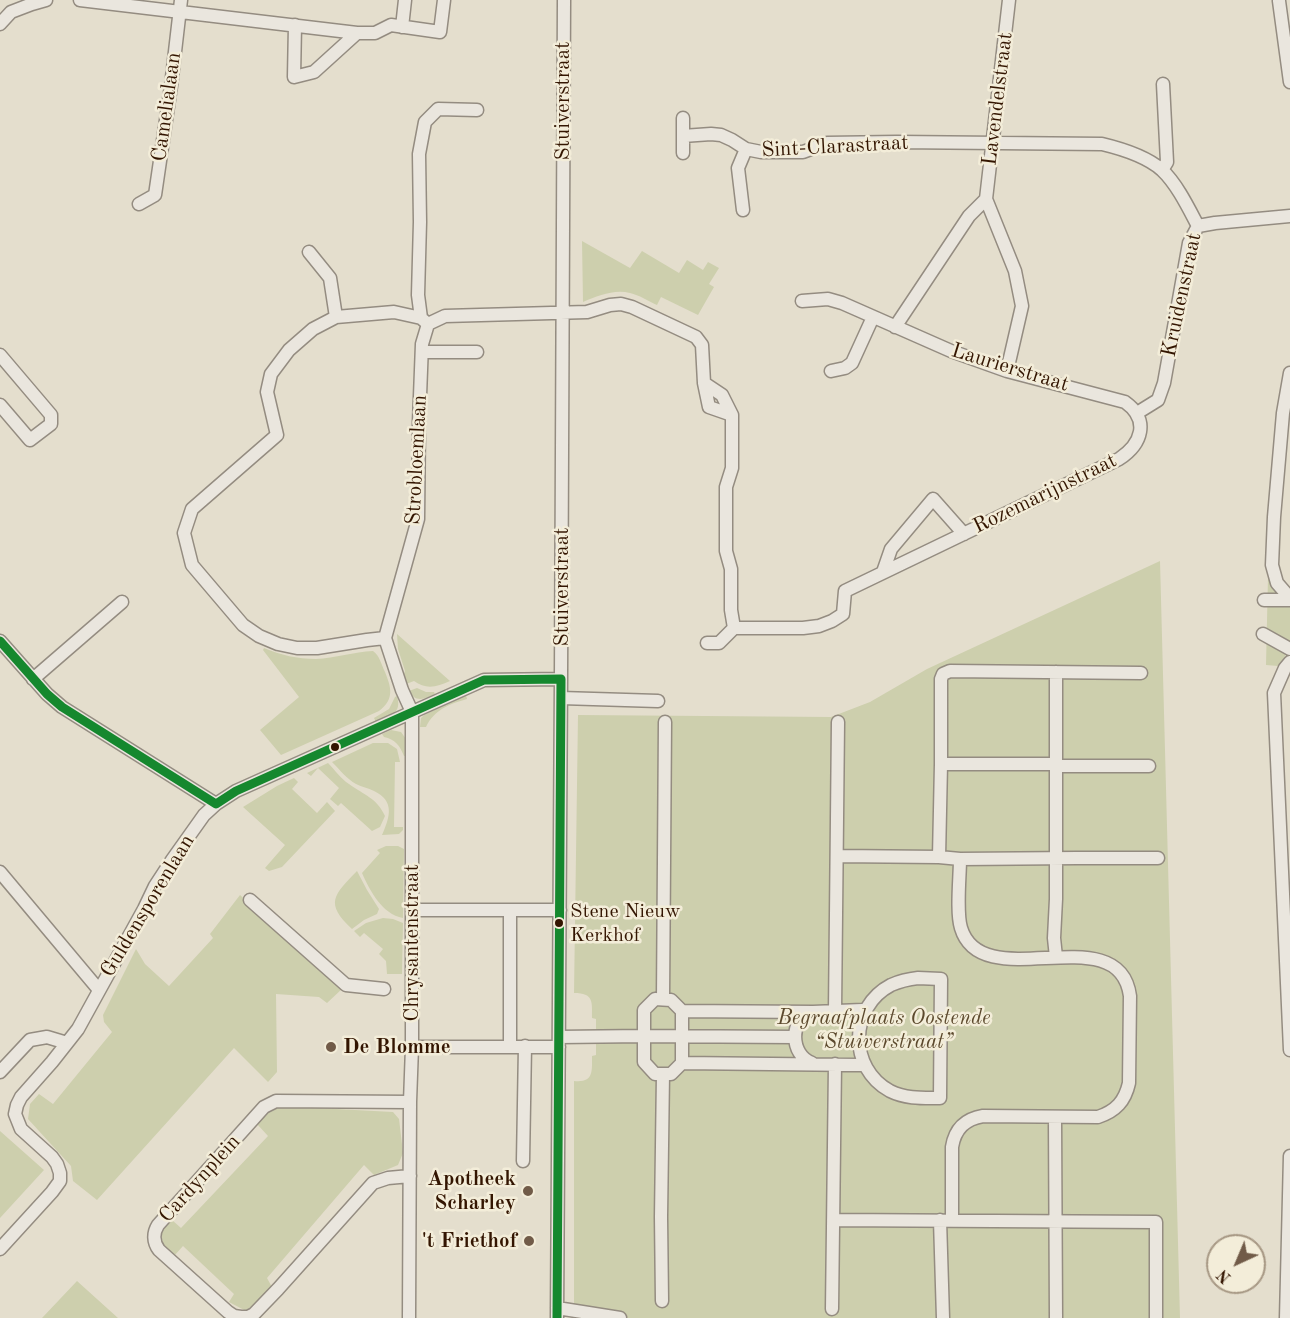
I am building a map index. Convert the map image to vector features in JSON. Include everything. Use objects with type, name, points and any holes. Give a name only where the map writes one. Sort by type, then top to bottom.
[{"type":"street","points":[[0,24],[11,12],[46,0]]},
{"type":"street","points":[[80,0],[180,6],[357,33],[375,33],[391,25],[440,32],[444,0]]},
{"type":"street","points":[[402,27],[405,0]]},
{"type":"street","name":"Stuiverstraat","points":[[557,1313],[564,0]]},
{"type":"street","name":"Lavendelstraat","points":[[1007,371],[1022,306],[1015,271],[986,199],[1009,0]]},
{"type":"street","points":[[1281,1],[1290,82]]},
{"type":"street","name":"Camelialaan","points":[[139,204],[155,195],[180,6]]},
{"type":"street","points":[[295,25],[294,77],[314,72],[357,33]]},
{"type":"street","points":[[1162,170],[1167,162],[1163,84]]},
{"type":"street","points":[[424,321],[418,295],[419,154],[425,122],[438,110],[477,110]]},
{"type":"street","points":[[683,118],[683,153]]},
{"type":"street","name":"Sint-Clarastraat","points":[[683,136],[721,135],[753,152],[803,152],[828,143],[993,143]]},
{"type":"street","name":"Kruidenstraat","points":[[993,143],[1102,144],[1121,148],[1142,157],[1162,170],[1189,207],[1198,226],[1189,243],[1164,383],[1158,400],[1139,418]]},
{"type":"street","points":[[743,210],[738,168],[746,149]]},
{"type":"street","points":[[895,327],[969,216],[986,199]]},
{"type":"street","points":[[1198,226],[1290,216]]},
{"type":"street","points":[[309,252],[330,278],[336,317]]},
{"type":"street","name":"Laurierstraat","points":[[802,301],[828,299],[842,303],[951,351],[1007,371],[1125,402],[1133,408],[1139,418]]},
{"type":"street","points":[[412,712],[385,639],[317,648],[297,648],[278,644],[259,636],[243,625],[192,565],[184,533],[192,509],[277,435],[267,392],[271,374],[289,350],[313,329],[336,317],[394,312],[424,321],[445,316],[587,312],[621,304],[696,336],[702,345],[704,383],[722,395],[732,415],[732,468],[726,488],[726,551],[731,569],[731,610],[734,628],[719,643],[708,643]]},
{"type":"street","points":[[831,371],[845,368],[852,363],[873,317]]},
{"type":"street","name":"Strobloemlaan","points":[[385,639],[418,519],[419,422],[424,321]]},
{"type":"street","points":[[422,348],[477,352]]},
{"type":"street","points":[[0,355],[51,415],[51,424],[30,440],[0,405]]},
{"type":"street","points":[[1290,373],[1274,517],[1272,565],[1277,583],[1290,599]]},
{"type":"street","name":"Rozemarijnstraat","points":[[734,628],[803,628],[819,626],[832,621],[843,614],[845,591],[1129,453],[1140,436],[1139,418]]},
{"type":"street","name":"Rozemarijnstraat","points":[[883,572],[891,549],[933,499],[964,534]]},
{"type":"street","points":[[1264,600],[1290,599]]},
{"type":"street","points":[[33,679],[122,602]]},
{"type":"street","points":[[1263,634],[1290,649]]},
{"type":"street","points":[[0,641],[47,694],[79,718],[216,804]]},
{"type":"street","points":[[1290,662],[1274,693],[1290,1050]]},
{"type":"street","points":[[939,857],[942,764],[941,679],[944,674],[950,671],[1141,673]]},
{"type":"street","points":[[1056,672],[1054,938],[1056,957]]},
{"type":"street","name":"Guldensporenlaan","points":[[0,1249],[60,1181],[57,1164],[52,1157],[21,1129],[15,1114],[17,1105],[21,1097],[78,1029],[155,886],[204,815],[236,791],[484,680],[561,679]]},
{"type":"street","points":[[561,698],[658,701]]},
{"type":"street","name":"Chrysantenstraat","points":[[409,1318],[412,712]]},
{"type":"street","points":[[663,999],[664,722]]},
{"type":"street","points":[[835,1011],[838,722]]},
{"type":"street","points":[[942,764],[1149,766]]},
{"type":"street","points":[[837,856],[960,859],[1158,858]]},
{"type":"street","points":[[943,1318],[946,1220],[952,1147],[953,1139],[961,1125],[968,1120],[983,1116],[1098,1117],[1112,1111],[1124,1100],[1129,1083],[1130,996],[1124,976],[1106,961],[1096,959],[999,958],[977,950],[970,944],[961,929],[960,859]]},
{"type":"street","points":[[3,881],[99,990]]},
{"type":"street","points":[[250,900],[346,985],[384,989]]},
{"type":"street","points":[[412,910],[560,910]]},
{"type":"street","points":[[510,910],[510,1046]]},
{"type":"street","points":[[941,979],[940,1098],[904,1097],[892,1092],[880,1085],[864,1064],[858,1038],[859,1025],[871,1001],[892,984],[905,980],[941,979]]},
{"type":"street","points":[[655,999],[671,999],[682,1011],[682,1063],[671,1074],[655,1074],[644,1062],[644,1011],[655,999]]},
{"type":"street","points":[[682,1011],[862,1010],[864,1012]]},
{"type":"street","points":[[813,1012],[802,1017],[795,1037],[799,1054],[805,1061],[813,1064]]},
{"type":"street","points":[[412,1047],[525,1046],[644,1036],[795,1037]]},
{"type":"street","points":[[0,1072],[30,1040],[47,1037],[68,1043]]},
{"type":"street","points":[[523,1161],[525,1046]]},
{"type":"street","points":[[682,1063],[864,1064]]},
{"type":"street","points":[[832,1309],[835,1064]]},
{"type":"street","points":[[662,1301],[663,1074]]},
{"type":"street","name":"Cardynplein","points":[[410,1176],[388,1178],[373,1183],[278,1289],[254,1314],[248,1317],[234,1316],[228,1312],[155,1245],[154,1234],[158,1225],[270,1103],[310,1100],[411,1102]]},
{"type":"street","points":[[1055,1118],[1056,1318]]},
{"type":"street","points":[[1286,1318],[1290,1156]]},
{"type":"street","points":[[833,1220],[1156,1222],[1156,1318]]},
{"type":"street","points":[[557,1313],[620,1318]]},
{"type":"green space","points":[[582,241],[630,268],[642,251],[679,273],[687,260],[703,270],[708,262],[719,268],[709,284],[714,287],[698,315],[661,297],[657,305],[637,295],[624,292],[606,294],[583,302]]},
{"type":"green space","name":"Begraafplaats Oostende “Stuiverstraat”","points":[[1160,561],[1180,1318],[608,1318],[574,1312],[574,1081],[588,1078],[592,1071],[592,1056],[596,1055],[596,1019],[592,1018],[590,999],[581,993],[574,993],[578,715],[831,717],[870,702],[927,669]]},
{"type":"green space","points":[[1268,577],[1290,604],[1290,649],[1278,666],[1266,665]]},
{"type":"green space","points":[[397,634],[450,681],[432,687],[423,686],[414,681],[406,684]]},
{"type":"green space","points":[[264,648],[289,656],[309,659],[373,651],[379,658],[387,677],[390,688],[388,702],[379,711],[281,755],[260,730],[299,697],[263,650]]},
{"type":"green space","points":[[417,688],[435,694],[417,699],[409,691]]},
{"type":"green space","points":[[466,695],[467,699],[443,708],[433,716],[426,727],[420,727],[421,718],[424,715]]},
{"type":"green space","points":[[397,696],[397,710],[376,722],[374,718],[389,709]]},
{"type":"green space","points":[[391,730],[401,732],[406,739],[407,756],[404,756],[394,741],[382,734]]},
{"type":"green space","points":[[373,743],[388,743],[397,749],[400,762],[395,762],[394,827],[403,827],[399,834],[382,835],[389,810],[381,795],[353,782],[332,762]]},
{"type":"green space","points":[[328,763],[346,782],[370,797],[378,805],[385,816],[380,827],[372,831],[341,803],[338,806],[330,799],[339,788],[318,768],[311,776],[307,773]]},
{"type":"green space","points":[[294,778],[298,782],[292,789],[317,813],[327,802],[335,811],[282,867],[269,871],[265,868],[285,845],[243,807]]},
{"type":"green space","points":[[386,846],[398,846],[404,849],[403,918],[383,907],[362,873],[380,853],[377,850]]},
{"type":"green space","points":[[357,871],[379,909],[377,914],[352,929],[338,912],[335,899]]},
{"type":"green space","points":[[240,895],[343,988],[327,1003],[319,997],[276,994],[277,1072],[268,1082],[234,1048],[97,1200],[73,1181],[71,1166],[28,1119],[30,1104],[39,1094],[53,1104],[112,1032],[104,1022],[103,1015],[136,949],[145,964],[169,986],[213,938],[210,934]]},
{"type":"green space","points":[[383,918],[403,923],[402,974],[387,974],[386,961],[379,954],[383,949],[364,933],[360,937],[354,931],[366,923]]},
{"type":"green space","points":[[279,1106],[393,1112],[399,1119],[403,1153],[398,1165],[374,1175],[364,1165],[267,1278],[273,1289],[246,1311],[229,1302],[234,1294],[183,1246],[174,1256],[163,1244],[161,1232],[172,1220],[181,1228],[268,1136],[257,1124],[260,1118]]},
{"type":"green space","points":[[0,1131],[44,1170],[0,1218]]},
{"type":"green space","points":[[77,1281],[118,1318],[42,1318]]},
{"type":"transit line","points":[[0,641],[47,694],[62,707],[216,804],[236,791],[484,680],[561,679],[557,1318]]},
{"type":"place","name":"Stene Nieuw Kerkhof","points":[[559,923]]},
{"type":"place","name":"De Blomme","points":[[331,1047]]},
{"type":"place","name":"Apotheek Scharley","points":[[528,1191]]},
{"type":"place","name":"'t Friethof","points":[[529,1241]]}]
